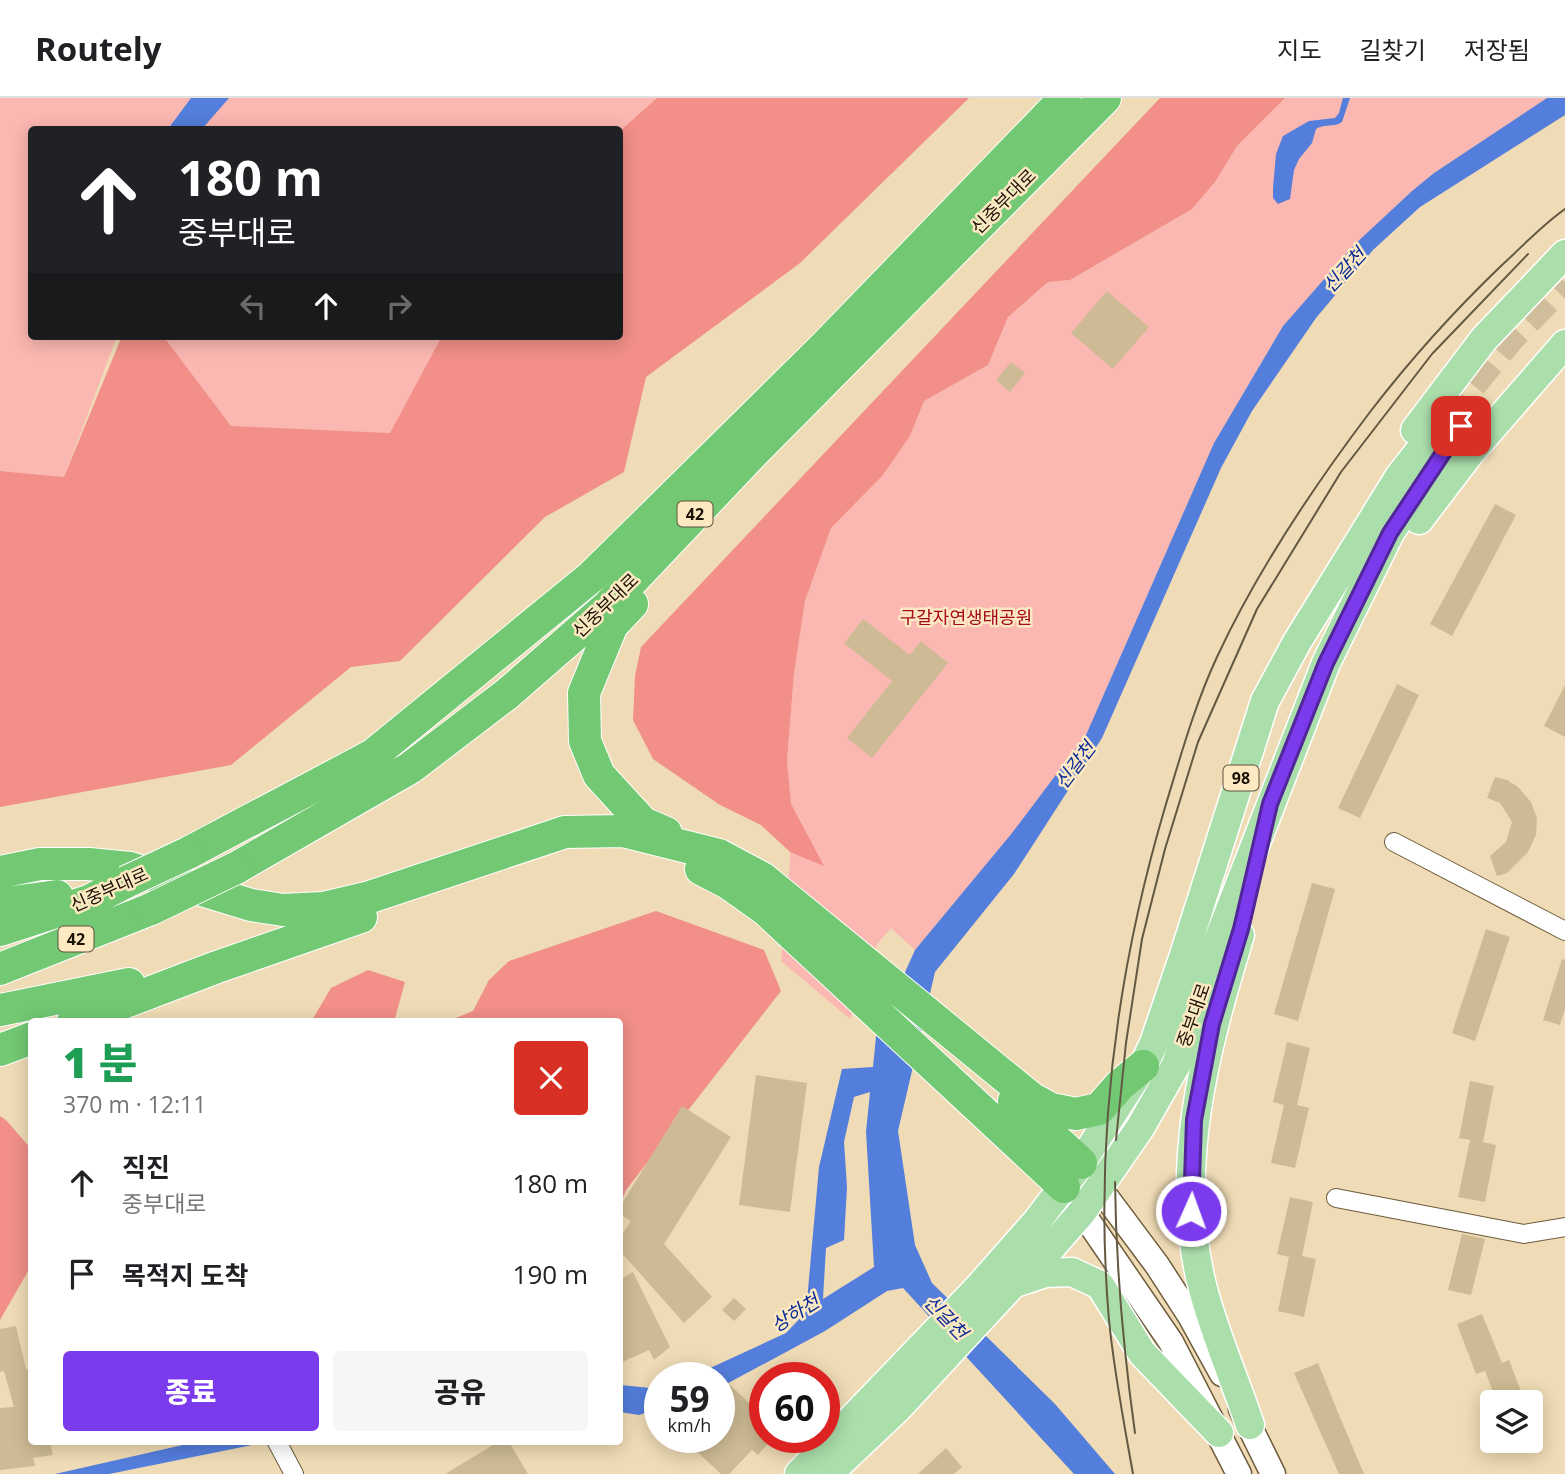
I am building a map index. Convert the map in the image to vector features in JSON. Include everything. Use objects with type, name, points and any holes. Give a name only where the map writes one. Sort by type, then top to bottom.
[{"type":"highway","name":"신중부대로","points":[[0,930],[89,901],[188,853],[373,755],[592,578],[827,345],[1065,98]]},
{"type":"highway","name":"신중부대로","points":[[0,969],[151,909],[236,868],[410,768],[507,694],[608,606],[751,455],[1105,98]]},
{"type":"highway","points":[[1073,1175],[1048,1137],[846,947],[762,878],[719,855],[643,823],[599,775],[585,741],[584,693],[612,625],[1023,210],[1123,98]]},
{"type":"highway","points":[[0,872],[40,864],[89,864],[130,868],[251,905],[284,910],[323,908],[370,897],[565,832],[623,831],[719,855]]},
{"type":"highway","points":[[83,1018],[216,967],[458,883],[560,853],[602,848],[638,852],[684,861],[728,883],[766,910],[1048,1137]]},
{"type":"highway","points":[[0,904],[59,896],[89,901]]},
{"type":"highway","points":[[0,1010],[216,967]]},
{"type":"highway","points":[[0,1050],[28,1040]]},
{"type":"highway","points":[[1048,1137],[1077,1114],[1099,1109],[1120,1085],[1143,1066]]},
{"type":"main road","points":[[1265,701],[1291,626],[1397,453],[1484,339],[1565,254]]},
{"type":"main road","points":[[1326,663],[1403,542],[1470,453],[1565,344]]},
{"type":"main road","name":"중부대로","points":[[1454,421],[1390,533],[1326,663],[1219,938],[1175,1065],[1140,1128],[1083,1212],[1048,1251],[1012,1285],[986,1297],[1073,1175],[1143,1066],[1154,1043],[1265,701],[1297,642],[1399,477],[1454,421]]},
{"type":"main road","points":[[1250,1425],[1203,1289],[1191,1198],[1194,1120],[1212,1024],[1241,929],[1270,804]]},
{"type":"main road","points":[[1073,1175],[1099,1189],[1157,1265],[1190,1316],[1250,1425],[1273,1474]]},
{"type":"main road","points":[[1073,1175],[1083,1212],[1171,1342],[1239,1474]]},
{"type":"main road","points":[[1012,1285],[1045,1272],[1072,1272],[1100,1285],[1142,1353],[1219,1433]]},
{"type":"main road","name":"98","points":[[828,1474],[889,1399],[986,1297]]},
{"type":"main road","name":"98","points":[[799,1474],[889,1399]]},
{"type":"street","points":[[1394,842],[1565,931]]},
{"type":"street","points":[[1336,1198],[1524,1234],[1565,1227]]},
{"type":"street","points":[[278,1445],[290,1468]]},
{"type":"green space","points":[[0,98],[678,98],[623,144],[623,126],[28,126],[28,340],[115,340],[64,477],[0,471]]},
{"type":"green space","name":"구갈자연생태공원","points":[[1285,98],[1547,98],[1434,173],[1412,191],[1354,245],[1283,326],[1214,443],[1086,735],[1012,833],[915,950],[891,928],[877,944],[850,1019],[781,961],[790,863],[791,806],[787,761],[794,673],[805,601],[831,527],[883,475],[910,436],[924,401],[988,365],[1008,317],[1048,282],[1070,280],[1192,209],[1215,182],[1237,146]]},
{"type":"green space","points":[[157,340],[443,340],[390,433],[231,427]]},
{"type":"shaded area","points":[[657,98],[969,98],[800,263],[646,377],[624,472],[545,517],[400,661],[351,667],[231,765],[0,807],[0,471],[64,477],[120,340],[166,340],[231,426],[390,433],[440,340],[623,340],[623,128]]},
{"type":"shaded area","points":[[1160,98],[1285,98],[1237,146],[1215,182],[1192,209],[1070,280],[1048,282],[1008,317],[988,365],[924,401],[910,436],[883,475],[831,528],[805,601],[794,673],[787,761],[791,804],[824,866],[790,852],[761,825],[720,805],[653,759],[633,720],[635,676],[641,647]]},
{"type":"shaded area","points":[[656,911],[764,950],[781,991],[626,1190],[623,1198],[623,1018],[456,1018],[473,1011],[489,980],[509,961]]},
{"type":"shaded area","points":[[368,970],[405,982],[395,1018],[313,1018],[331,988]]},
{"type":"shaded area","points":[[0,1116],[28,1145],[28,1271],[0,1320]]},
{"type":"water","points":[[191,98],[229,98],[205,126],[170,126]]},
{"type":"water","points":[[1343,98],[1350,98],[1342,122],[1316,129],[1312,143],[1294,170],[1290,199],[1278,204],[1273,198],[1273,188],[1276,154],[1283,136],[1309,121],[1335,118]]},
{"type":"water","name":"신갈천","points":[[1547,98],[1565,98],[1565,115],[1420,207],[1373,250],[1316,318],[1252,411],[1221,468],[1102,738],[1014,874],[935,972],[898,1131],[915,1245],[932,1283],[1055,1404],[1115,1474],[1074,1474],[903,1288],[887,1291],[825,1331],[767,1362],[749,1362],[749,1372],[735,1379],[735,1362],[723,1362],[786,1333],[806,1312],[819,1167],[842,1069],[873,1067],[876,1037],[915,950],[1012,833],[1086,735],[1214,443],[1283,326],[1354,245],[1434,173]],"holes":[[[870,1092],[866,1132],[874,1267],[823,1299],[826,1248],[844,1240],[847,1187],[844,1142],[854,1097]]]},
{"type":"water","points":[[623,1385],[644,1387],[644,1413],[623,1412]]},
{"type":"water","points":[[183,1445],[252,1445],[109,1474],[55,1474]]},
{"type":"building","points":[[1107,291],[1149,327],[1113,369],[1071,333]]},
{"type":"building","points":[[1011,362],[1025,373],[1010,392],[996,380]]},
{"type":"building","points":[[1495,504],[1516,515],[1452,636],[1430,624]]},
{"type":"building","points":[[863,619],[910,655],[921,641],[948,663],[872,758],[847,738],[892,681],[844,643]]},
{"type":"building","points":[[1397,684],[1419,695],[1360,818],[1338,808]]},
{"type":"building","points":[[1565,685],[1565,737],[1544,726]]},
{"type":"building","points":[[1495,777],[1518,787],[1531,802],[1537,818],[1536,835],[1528,852],[1507,873],[1497,876],[1490,856],[1506,842],[1512,822],[1500,803],[1487,798]]},
{"type":"building","points":[[1312,883],[1335,889],[1298,1021],[1274,1014]]},
{"type":"building","points":[[1486,929],[1510,937],[1475,1041],[1452,1033]]},
{"type":"building","points":[[1562,959],[1565,960],[1565,1009],[1560,1025],[1543,1020]]},
{"type":"building","points":[[1287,1042],[1310,1048],[1297,1105],[1309,1108],[1295,1168],[1271,1163],[1284,1105],[1273,1102]]},
{"type":"building","points":[[756,1075],[807,1083],[790,1212],[739,1205]]},
{"type":"building","points":[[1470,1081],[1494,1086],[1483,1142],[1496,1145],[1485,1202],[1458,1197],[1470,1140],[1459,1138]]},
{"type":"building","points":[[682,1106],[731,1137],[664,1244],[712,1297],[684,1323],[623,1254],[623,1233],[631,1221],[623,1216],[623,1202]]},
{"type":"building","points":[[1290,1197],[1313,1202],[1302,1256],[1316,1259],[1304,1317],[1278,1311],[1289,1257],[1277,1254]]},
{"type":"building","points":[[1462,1234],[1485,1239],[1471,1295],[1448,1290]]},
{"type":"building","points":[[633,1272],[670,1347],[654,1360],[649,1350],[623,1362],[623,1278]]},
{"type":"building","points":[[734,1298],[746,1309],[734,1321],[722,1310]]},
{"type":"building","points":[[1482,1314],[1502,1363],[1509,1360],[1520,1390],[1492,1390],[1485,1371],[1476,1374],[1457,1324]]},
{"type":"building","points":[[16,1326],[28,1369],[28,1445],[51,1445],[53,1455],[33,1458],[35,1466],[0,1470],[0,1408],[14,1407],[4,1371],[0,1372],[0,1329]]},
{"type":"building","points":[[1318,1363],[1364,1474],[1339,1474],[1294,1373]]},
{"type":"building","points":[[735,1390],[749,1403],[749,1453],[729,1474],[721,1474],[698,1453],[735,1453]]},
{"type":"building","points":[[493,1445],[511,1445],[528,1474],[445,1474]]},
{"type":"building","points":[[946,1448],[962,1467],[954,1474],[918,1474]]},
{"type":"tunnel","points":[[1446,417],[1510,339],[1565,282]]},
{"type":"tram line","points":[[1133,1474],[1109,1320],[1105,1255],[1107,1125],[1122,995],[1134,931],[1166,804],[1195,711],[1217,657],[1249,594],[1307,500],[1349,440],[1450,318],[1484,282],[1565,209]]},
{"type":"tram line","points":[[1116,1140],[1126,1043],[1142,939],[1165,849],[1198,742],[1257,609],[1341,472],[1432,354],[1528,254]]},
{"type":"tram line","points":[[1115,1182],[1121,1308],[1135,1433]]},
{"type":"route","points":[[1191,1211],[1194,1120],[1212,1024],[1241,929],[1270,804],[1326,663],[1390,533],[1461,426]]},
{"type":"water label","name":"상하천","points":[[795,1313]]}]
